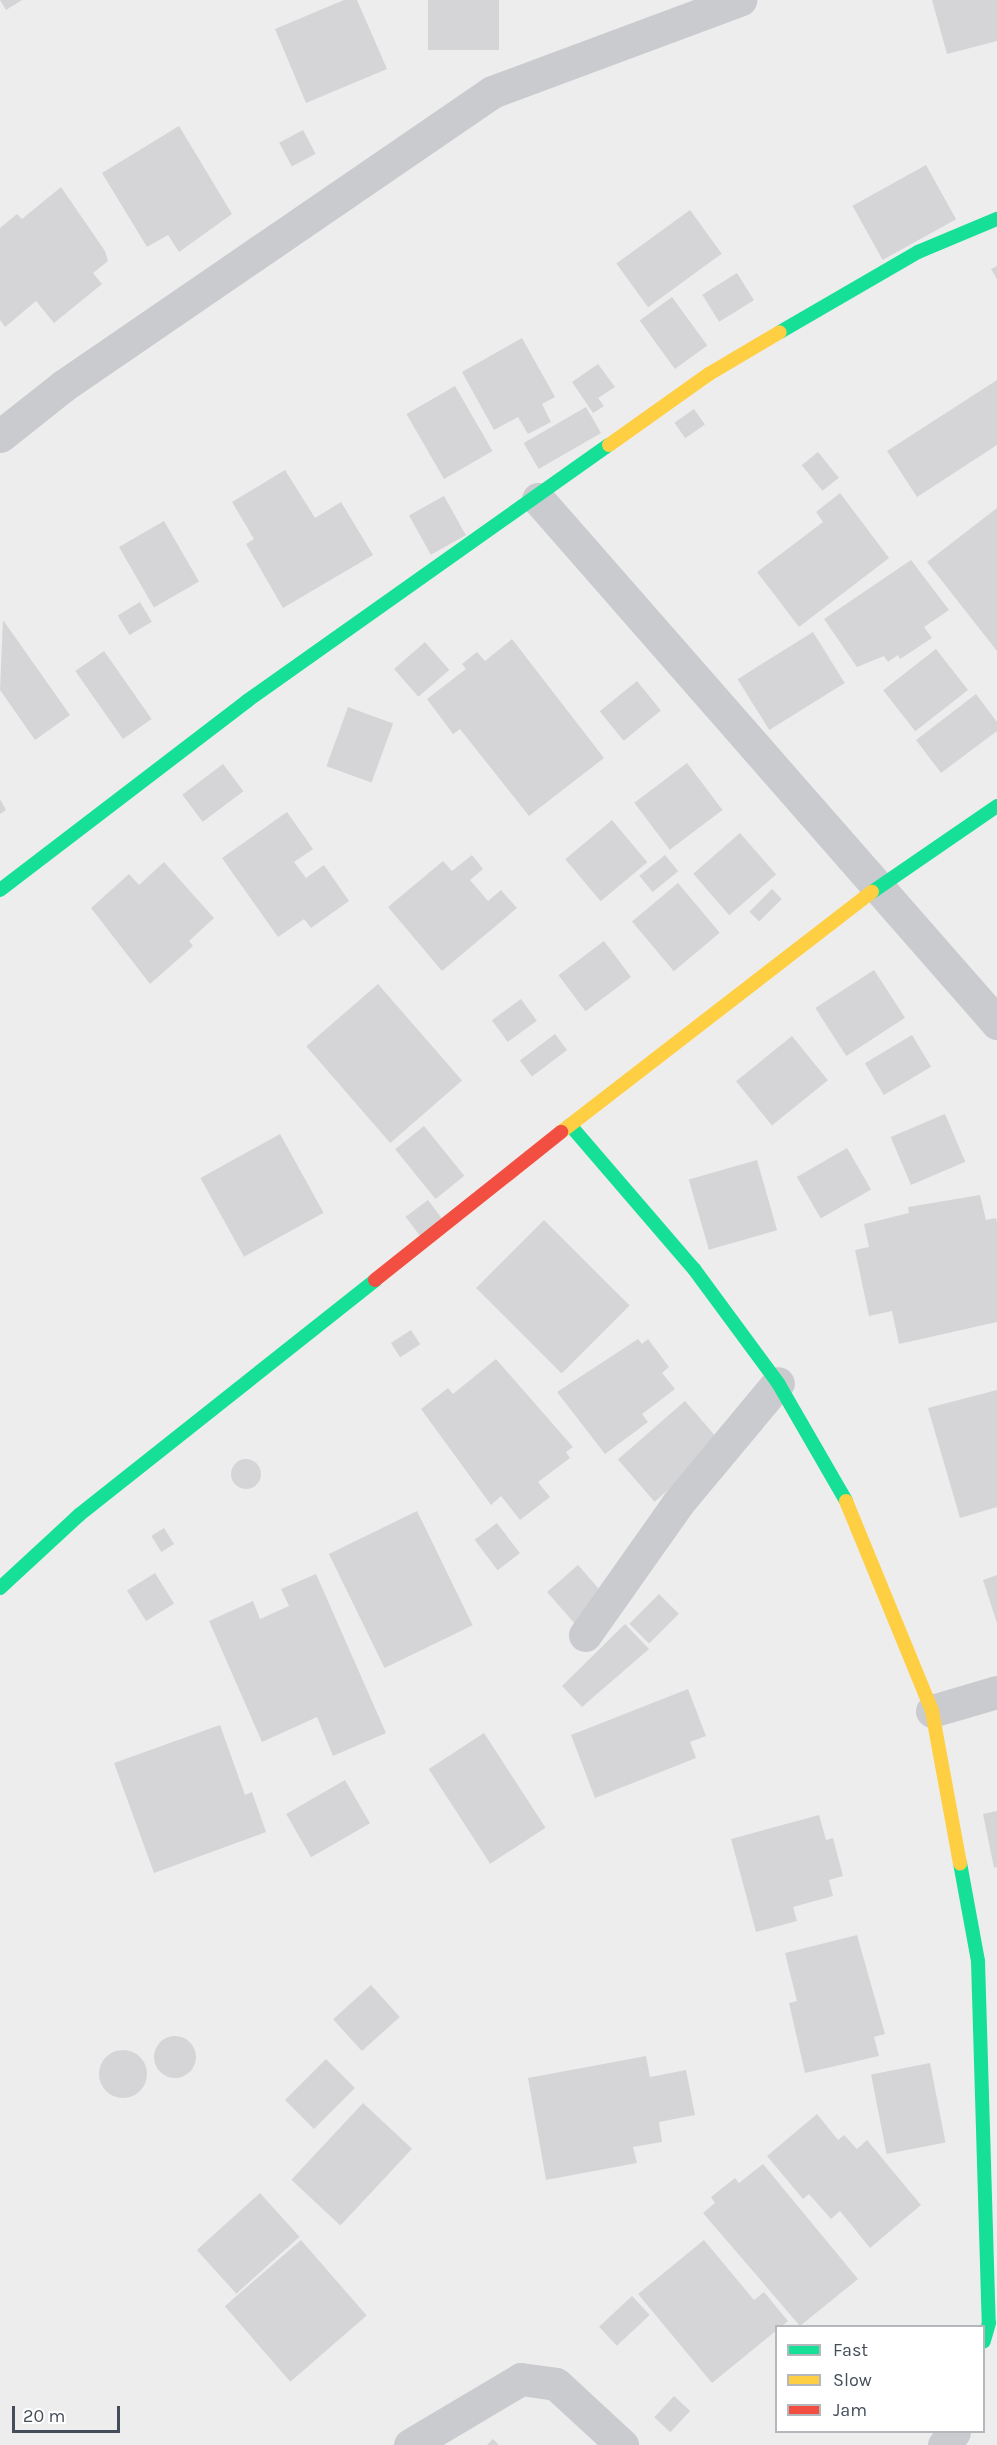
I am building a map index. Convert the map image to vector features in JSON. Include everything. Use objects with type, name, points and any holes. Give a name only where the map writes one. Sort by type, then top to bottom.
[{"type":"street","points":[[0,436],[63,386],[492,92],[740,0]]},
{"type":"street","points":[[0,890],[248,701],[538,499],[709,374],[918,252],[997,219]]},
{"type":"street","points":[[538,499],[997,1023]]},
{"type":"street","points":[[0,1588],[79,1515],[570,1125],[878,888],[997,806]]},
{"type":"street","points":[[570,1125],[694,1269],[778,1383],[850,1509],[932,1711],[978,1961],[989,2323],[985,2337]]},
{"type":"street","points":[[585,1635],[678,1503],[778,1383]]},
{"type":"street","points":[[932,1711],[997,1692]]},
{"type":"street","points":[[410,2445],[521,2379],[556,2384],[622,2445]]},
{"type":"street","points":[[944,2445],[953,2433]]},
{"type":"building","points":[[0,0],[22,0],[6,10]]},
{"type":"building","points":[[344,0],[357,0],[387,69],[306,103],[275,29]]},
{"type":"building","points":[[428,0],[499,0],[499,50],[428,50]]},
{"type":"building","points":[[932,0],[997,0],[997,41],[947,54]]},
{"type":"building","points":[[179,126],[232,214],[179,252],[168,235],[147,247],[102,173]]},
{"type":"building","points":[[303,130],[316,154],[292,167],[279,143]]},
{"type":"building","points":[[926,165],[956,219],[883,260],[853,206]]},
{"type":"building","points":[[61,187],[105,251],[108,261],[93,273],[102,284],[54,323],[36,301],[5,327],[0,320],[0,228],[17,214],[22,219]]},
{"type":"building","points":[[690,210],[722,254],[648,307],[616,263]]},
{"type":"building","points":[[997,266],[997,279],[991,269]]},
{"type":"building","points":[[737,273],[754,300],[719,322],[702,295]]},
{"type":"building","points":[[672,297],[707,346],[675,369],[640,321]]},
{"type":"building","points":[[522,338],[555,397],[542,404],[551,422],[528,434],[518,417],[494,430],[462,372]]},
{"type":"building","points":[[598,364],[615,387],[598,398],[604,406],[593,413],[572,382]]},
{"type":"building","points":[[997,380],[997,445],[917,497],[887,451]]},
{"type":"building","points":[[455,386],[493,451],[444,479],[407,414]]},
{"type":"building","points":[[586,407],[601,433],[539,469],[524,443]]},
{"type":"building","points":[[694,409],[705,425],[685,438],[674,423]]},
{"type":"building","points":[[818,452],[839,478],[822,491],[802,465]]},
{"type":"building","points":[[285,470],[315,518],[341,502],[373,555],[283,608],[246,544],[254,539],[232,502]]},
{"type":"building","points":[[840,493],[889,558],[799,627],[757,572],[823,522],[816,512]]},
{"type":"building","points":[[444,496],[466,535],[431,555],[409,515]]},
{"type":"building","points":[[997,508],[997,651],[927,562]]},
{"type":"building","points":[[164,521],[199,582],[154,608],[119,547]]},
{"type":"building","points":[[911,560],[949,610],[924,627],[932,638],[900,659],[898,655],[888,662],[884,656],[857,667],[824,619]]},
{"type":"building","points":[[140,602],[152,622],[130,635],[118,615]]},
{"type":"building","points":[[3,620],[70,715],[35,740],[0,690]]},
{"type":"building","points":[[813,632],[845,683],[769,730],[738,679]]},
{"type":"building","points":[[512,639],[604,758],[529,816],[460,729],[453,734],[427,699],[466,669],[462,664],[477,652],[485,661]]},
{"type":"building","points":[[425,642],[449,670],[418,697],[394,669]]},
{"type":"building","points":[[936,649],[968,690],[915,731],[883,690]]},
{"type":"building","points":[[104,651],[152,719],[123,739],[75,671]]},
{"type":"building","points":[[637,681],[661,711],[624,741],[600,711]]},
{"type":"building","points":[[976,694],[997,722],[997,731],[941,773],[916,740]]},
{"type":"building","points":[[348,707],[393,723],[372,783],[326,766]]},
{"type":"building","points":[[687,763],[723,810],[670,850],[634,803]]},
{"type":"building","points":[[223,764],[243,791],[203,822],[182,795]]},
{"type":"building","points":[[0,799],[6,810],[0,814]]},
{"type":"building","points":[[287,812],[313,849],[294,862],[306,878],[324,865],[349,901],[311,928],[304,919],[278,937],[222,858]]},
{"type":"building","points":[[612,820],[647,862],[601,901],[565,859]]},
{"type":"building","points":[[740,833],[776,875],[729,915],[693,874]]},
{"type":"building","points":[[472,855],[483,869],[470,880],[488,901],[501,890],[517,908],[442,971],[388,907],[443,861],[452,871]]},
{"type":"building","points":[[665,855],[678,871],[653,892],[639,876]]},
{"type":"building","points":[[164,862],[214,918],[189,941],[193,946],[150,984],[91,908],[129,874],[139,885]]},
{"type":"building","points":[[678,883],[720,933],[674,971],[632,922]]},
{"type":"building","points":[[772,889],[782,899],[759,922],[749,912]]},
{"type":"building","points":[[604,941],[631,977],[586,1011],[558,975]]},
{"type":"building","points":[[874,970],[905,1018],[846,1056],[815,1008]]},
{"type":"building","points":[[378,984],[462,1081],[390,1143],[306,1046]]},
{"type":"building","points":[[521,999],[537,1021],[508,1042],[492,1020]]},
{"type":"building","points":[[555,1034],[567,1050],[532,1076],[520,1060]]},
{"type":"building","points":[[912,1035],[931,1067],[884,1095],[865,1063]]},
{"type":"building","points":[[792,1036],[828,1080],[772,1126],[736,1081]]},
{"type":"building","points":[[945,1114],[965,1162],[911,1185],[891,1137]]},
{"type":"building","points":[[424,1126],[464,1176],[436,1199],[395,1149]]},
{"type":"building","points":[[280,1134],[324,1213],[244,1257],[200,1178]]},
{"type":"building","points":[[847,1148],[871,1190],[821,1219],[797,1177]]},
{"type":"building","points":[[757,1160],[777,1230],[709,1250],[689,1180]]},
{"type":"building","points":[[980,1195],[986,1220],[996,1218],[997,1223],[997,1322],[899,1344],[892,1311],[869,1316],[855,1250],[869,1247],[864,1224],[909,1213],[908,1207]]},
{"type":"building","points":[[428,1200],[444,1221],[421,1238],[406,1217]]},
{"type":"building","points":[[544,1220],[630,1306],[562,1373],[476,1288]]},
{"type":"building","points":[[411,1330],[420,1344],[400,1357],[391,1343]]},
{"type":"building","points":[[638,1339],[642,1344],[648,1339],[669,1367],[662,1373],[675,1389],[642,1414],[648,1422],[605,1454],[557,1392]]},
{"type":"building","points":[[496,1359],[573,1447],[566,1452],[570,1458],[538,1482],[550,1497],[520,1520],[501,1496],[491,1505],[421,1409],[448,1388],[453,1394]]},
{"type":"building","points":[[997,1390],[997,1507],[960,1518],[928,1408]]},
{"type":"building","points":[[685,1401],[722,1443],[655,1502],[618,1459]]},
{"type":"building","points":[[246,1459],[257,1463],[261,1474],[257,1485],[246,1489],[235,1485],[231,1474],[235,1463]]},
{"type":"building","points":[[417,1511],[473,1625],[385,1668],[329,1554]]},
{"type":"building","points":[[497,1523],[520,1553],[498,1570],[475,1540]]},
{"type":"building","points":[[164,1528],[174,1544],[161,1552],[151,1536]]},
{"type":"building","points":[[578,1565],[607,1598],[576,1625],[547,1592]]},
{"type":"building","points":[[155,1573],[174,1604],[146,1621],[127,1590]]},
{"type":"building","points":[[316,1574],[386,1733],[333,1756],[317,1717],[262,1742],[209,1621],[253,1601],[260,1619],[289,1606],[281,1589]]},
{"type":"building","points":[[997,1575],[997,1623],[983,1580]]},
{"type":"building","points":[[659,1594],[679,1614],[649,1643],[629,1624]]},
{"type":"building","points":[[625,1624],[649,1649],[582,1707],[562,1686]]},
{"type":"building","points":[[688,1689],[706,1736],[690,1742],[696,1758],[595,1798],[571,1735]]},
{"type":"building","points":[[220,1725],[245,1795],[252,1792],[266,1832],[154,1873],[114,1763]]},
{"type":"building","points":[[484,1733],[546,1828],[490,1864],[429,1769]]},
{"type":"building","points":[[345,1780],[370,1823],[311,1857],[286,1814]]},
{"type":"building","points":[[997,1811],[997,1867],[994,1868],[983,1814]]},
{"type":"building","points":[[819,1815],[826,1840],[833,1838],[843,1876],[829,1880],[833,1896],[793,1907],[797,1921],[756,1932],[731,1839]]},
{"type":"building","points":[[857,1935],[885,2034],[874,2037],[879,2056],[805,2073],[789,2003],[797,2001],[785,1953]]},
{"type":"building","points":[[371,1985],[400,2017],[362,2051],[333,2019]]},
{"type":"building","points":[[175,2036],[183,2037],[190,2042],[195,2049],[195,2065],[190,2072],[183,2077],[175,2078],[167,2077],[160,2072],[155,2065],[154,2057],[155,2049],[160,2042],[167,2037]]},
{"type":"building","points":[[123,2050],[140,2057],[147,2074],[140,2091],[123,2098],[106,2091],[99,2074],[106,2057]]},
{"type":"building","points":[[646,2056],[650,2077],[686,2070],[695,2115],[659,2122],[662,2142],[633,2147],[637,2163],[546,2180],[528,2078]]},
{"type":"building","points":[[326,2059],[355,2088],[314,2129],[285,2100]]},
{"type":"building","points":[[930,2063],[945,2143],[887,2154],[871,2074]]},
{"type":"building","points":[[363,2103],[412,2149],[340,2225],[291,2180]]},
{"type":"building","points":[[817,2114],[838,2140],[844,2135],[857,2149],[867,2140],[921,2205],[870,2248],[840,2211],[831,2219],[809,2194],[803,2199],[767,2156]]},
{"type":"building","points":[[763,2164],[858,2279],[801,2325],[703,2213],[715,2203],[711,2197],[735,2178],[739,2183]]},
{"type":"building","points":[[260,2193],[299,2237],[236,2294],[197,2250]]},
{"type":"building","points":[[301,2240],[367,2315],[290,2382],[225,2306]]},
{"type":"building","points":[[704,2240],[754,2300],[764,2292],[788,2321],[783,2325],[775,2325],[775,2332],[712,2383],[638,2294]]},
{"type":"building","points":[[632,2296],[650,2315],[617,2346],[599,2327]]},
{"type":"building","points":[[674,2396],[690,2411],[670,2432],[654,2417]]},
{"type":"building","points":[[493,2439],[499,2445],[487,2445]]},
{"type":"traffic: fast","points":[[780,332],[918,252],[997,219]]},
{"type":"traffic: fast","points":[[0,890],[247,701],[609,445]]},
{"type":"traffic: fast","points":[[872,892],[997,806]]},
{"type":"traffic: fast","points":[[570,1125],[694,1269],[778,1383],[846,1501]]},
{"type":"traffic: fast","points":[[0,1588],[79,1515],[375,1280]]},
{"type":"traffic: fast","points":[[960,1863],[978,1961],[989,2323],[985,2337]]},
{"type":"traffic: slow","points":[[609,445],[709,374],[780,332]]},
{"type":"traffic: slow","points":[[561,1132],[872,892]]},
{"type":"traffic: slow","points":[[846,1501],[932,1711],[960,1863]]},
{"type":"traffic: jam","points":[[375,1280],[561,1132]]}]
